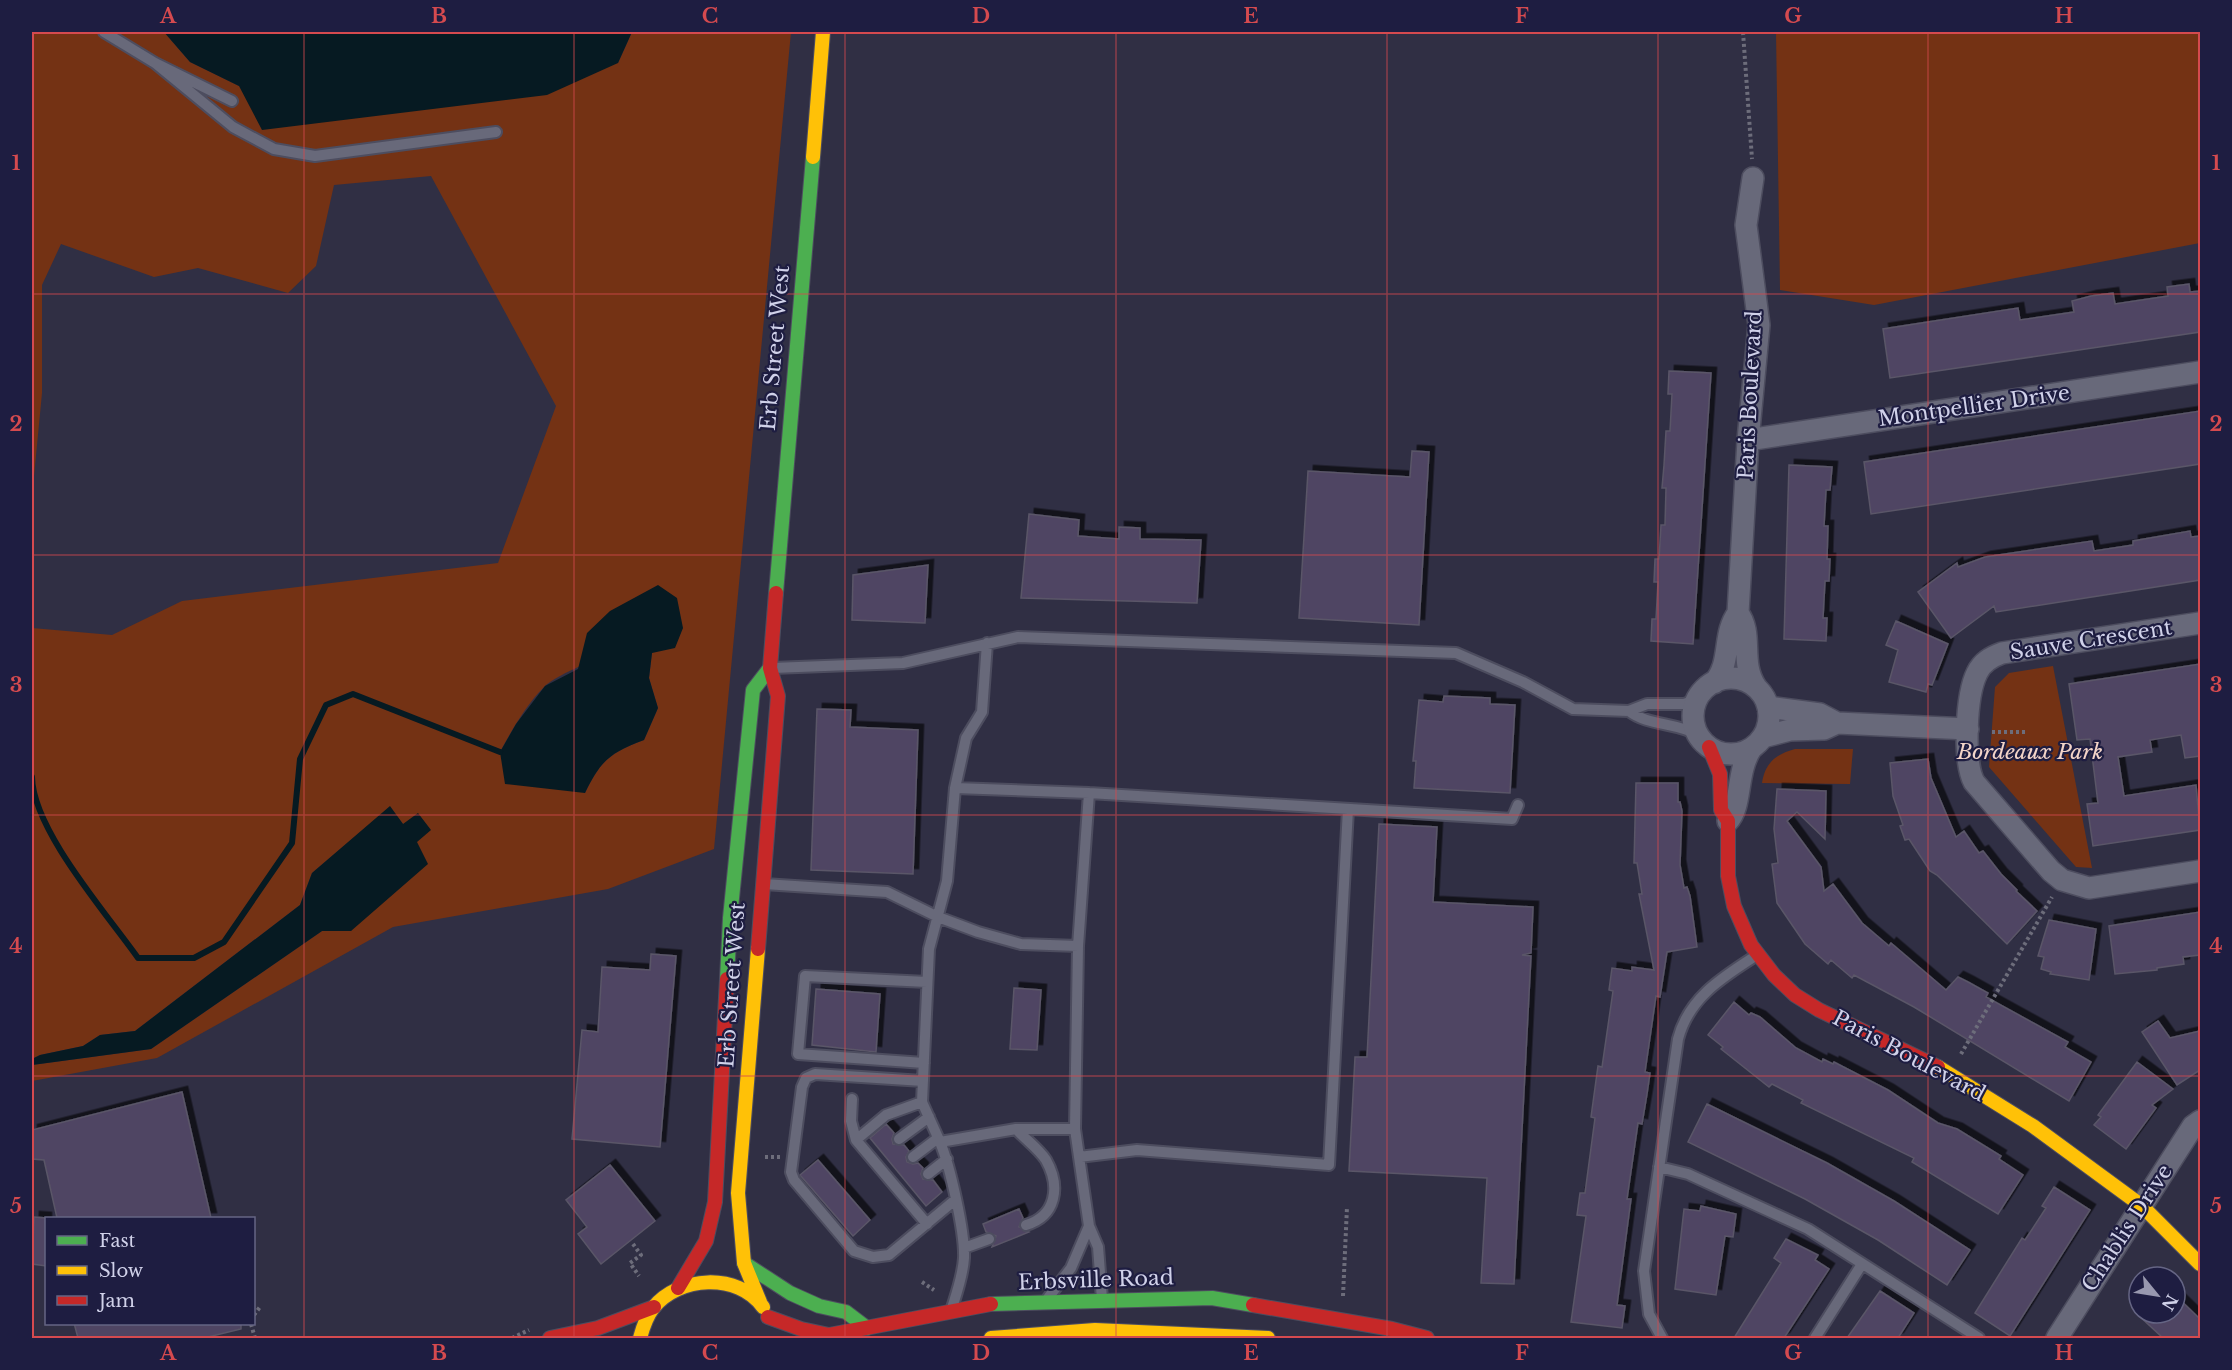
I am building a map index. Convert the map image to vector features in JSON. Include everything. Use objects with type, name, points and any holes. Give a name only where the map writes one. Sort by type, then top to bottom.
[{"type":"main road","name":"Erb Street West","points":[[774,1338],[768,1317],[744,1263],[738,1193],[761,884],[778,696],[770,668],[823,32]]},
{"type":"main road","name":"Erb Street West","points":[[678,1288],[706,1241],[715,1202],[730,918],[753,690],[770,668]]},
{"type":"main road","name":"Paris Boulevard","points":[[1704,741],[1720,774],[1721,810],[1728,821],[1727,860],[1730,891],[1745,934],[1758,955],[1784,985],[1813,1006],[1950,1073],[2033,1126],[2142,1206],[2200,1264]]},
{"type":"main road","points":[[744,1263],[790,1293],[819,1306],[846,1312],[867,1328]]},
{"type":"main road","points":[[550,1338],[598,1328],[654,1307],[678,1288],[692,1283],[718,1283],[746,1292],[760,1302]]},
{"type":"main road","name":"Erbsville Road","points":[[768,1317],[801,1329],[829,1335],[989,1304],[1212,1298],[1392,1329],[1427,1338]]},
{"type":"main road","points":[[640,1338],[646,1320],[654,1307]]},
{"type":"main road","points":[[991,1338],[1078,1330],[1149,1329],[1268,1338]]},
{"type":"street","name":"Paris Boulevard","points":[[1714,683],[1722,672],[1728,632],[1738,613],[1748,440],[1759,325],[1746,225],[1753,178]]},
{"type":"street","name":"Montpellier Drive","points":[[1748,440],[2200,372]]},
{"type":"street","name":"Paris Boulevard","points":[[1738,613],[1745,628],[1747,672],[1755,687]]},
{"type":"street","name":"Sauve Crescent","points":[[2200,623],[1995,656],[1983,664],[1973,682],[1968,729],[1969,769],[1974,782],[2051,871],[2062,880],[2090,888],[2200,871]]},
{"type":"street","points":[[1757,743],[1769,722],[1768,706],[1755,687],[1736,679],[1714,683],[1698,699],[1694,717],[1704,741],[1720,753],[1733,754],[1790,730],[1824,729],[1837,723]]},
{"type":"street","points":[[1768,706],[1820,714],[1837,723],[1968,729]]},
{"type":"street","name":"Paris Boulevard","points":[[1728,821],[1736,811],[1740,772],[1757,743]]},
{"type":"street","name":"Chablis Drive","points":[[2057,1338],[2193,1126],[2200,1120]]},
{"type":"lane","points":[[104,32],[155,63],[232,101]]},
{"type":"lane","points":[[155,63],[233,127],[274,149],[315,156],[496,132]]},
{"type":"lane","points":[[770,668],[903,663],[1018,637],[1456,653],[1523,682],[1573,709],[1629,711],[1647,704],[1684,704],[1698,699]]},
{"type":"lane","points":[[951,1311],[962,1276],[964,1253],[947,1159],[922,1102],[928,949],[947,881],[955,788],[966,738],[982,712],[987,643]]},
{"type":"lane","points":[[1629,711],[1639,718],[1678,725],[1704,741]]},
{"type":"lane","points":[[955,788],[1089,793],[1512,819],[1518,805]]},
{"type":"lane","points":[[1078,1330],[1102,1300],[1098,1246],[1089,1226],[1075,1129],[1078,946],[1089,793]]},
{"type":"lane","points":[[1080,1157],[1137,1150],[1329,1165],[1348,808]]},
{"type":"lane","points":[[761,884],[887,892],[978,932],[1022,944],[1078,946]]},
{"type":"lane","points":[[730,918],[755,962]]},
{"type":"lane","points":[[1662,1338],[1649,1314],[1644,1270],[1676,1048],[1684,1021],[1695,1003],[1710,988],[1758,955]]},
{"type":"lane","points":[[924,1063],[798,1054],[805,976],[927,982]]},
{"type":"lane","points":[[923,1081],[815,1074],[806,1078],[802,1088],[791,1172],[794,1180],[854,1251],[873,1257],[890,1255],[955,1200]]},
{"type":"lane","points":[[852,1099],[852,1121],[856,1140],[887,1177],[906,1191],[927,1224]]},
{"type":"lane","points":[[856,1140],[886,1115],[922,1102]]},
{"type":"lane","points":[[899,1139],[929,1117]]},
{"type":"lane","points":[[913,1157],[939,1140],[1016,1129],[1075,1129]]},
{"type":"lane","points":[[1016,1129],[1044,1158],[1053,1185],[1049,1212],[1041,1220],[1026,1225]]},
{"type":"lane","points":[[873,1160],[882,1152]]},
{"type":"lane","points":[[928,1174],[947,1159]]},
{"type":"lane","points":[[1659,1167],[1688,1174],[1808,1229],[1979,1338]]},
{"type":"lane","points":[[887,1177],[897,1170]]},
{"type":"lane","points":[[1045,1302],[1071,1268],[1089,1226]]},
{"type":"lane","points":[[964,1253],[989,1239]]},
{"type":"lane","points":[[1815,1338],[1862,1264]]},
{"type":"path","points":[[1743,32],[1753,178]]},
{"type":"path","points":[[1992,732],[2027,732]]},
{"type":"path","points":[[1950,1073],[2062,880]]},
{"type":"path","points":[[1343,1303],[1347,1207]]},
{"type":"path","points":[[633,1244],[641,1255],[630,1263],[639,1276]]},
{"type":"path","points":[[255,1314],[261,1307]]},
{"type":"green space","points":[[32,32],[164,32],[190,62],[239,86],[618,63],[632,32],[791,32],[714,849],[608,889],[393,927],[157,1058],[32,1081],[32,1065],[151,1049],[322,931],[351,931],[403,824],[390,807],[312,873],[300,905],[135,1031],[100,1035],[83,1046],[40,1055],[32,1059],[32,628],[112,635],[182,601],[498,563],[556,406],[431,176],[334,185],[316,266],[288,293],[198,268],[154,277],[61,244],[42,285],[42,393],[32,497]],"holes":[[[683,628],[652,653],[649,678],[658,708],[644,740],[623,749],[608,759],[596,773],[585,793],[500,752],[531,702],[554,679],[589,663]]]},
{"type":"green space","points":[[1776,32],[2200,32],[2200,243],[1874,305],[1780,290]]},
{"type":"green space","name":"Bordeaux Park","points":[[2053,666],[2092,868],[2076,867],[1989,767],[1995,687],[2009,673]]},
{"type":"green space","points":[[1795,749],[1853,749],[1850,784],[1762,783],[1772,760]]},
{"type":"water","points":[[164,32],[632,32],[618,63],[547,95],[262,130],[239,86],[190,62]]},
{"type":"water","points":[[658,585],[677,598],[683,628],[675,648],[652,653],[649,678],[658,708],[644,740],[623,749],[608,759],[596,773],[585,793],[505,784],[500,752],[516,724],[545,686],[578,669],[587,633],[610,611]]},
{"type":"water","points":[[390,806],[403,824],[418,813],[431,830],[417,842],[428,864],[351,931],[322,931],[151,1049],[32,1065],[32,1059],[40,1055],[83,1046],[100,1035],[135,1031],[300,905],[312,873]]},
{"type":"building","points":[[2189,284],[2190,292],[2200,291],[2200,332],[1890,378],[1883,329],[2018,308],[2020,320],[2074,312],[2072,301],[2091,296],[2113,293],[2115,304],[2168,296],[2167,287]]},
{"type":"building","points":[[1669,371],[1711,373],[1693,644],[1651,641],[1652,619],[1656,619],[1658,582],[1654,582],[1655,559],[1659,559],[1661,525],[1665,525],[1666,488],[1662,488],[1666,431],[1670,431],[1672,394],[1668,394]]},
{"type":"building","points":[[2200,411],[2200,464],[1871,514],[1864,462]]},
{"type":"building","points":[[1412,451],[1429,452],[1419,625],[1299,618],[1308,471],[1410,477]]},
{"type":"building","points":[[1789,465],[1832,467],[1830,490],[1826,490],[1824,526],[1828,526],[1827,559],[1830,559],[1829,581],[1825,581],[1823,618],[1827,618],[1826,641],[1784,639]]},
{"type":"building","points":[[1029,514],[1079,520],[1078,536],[1119,539],[1119,527],[1140,528],[1140,539],[1201,540],[1197,603],[1021,598]]},
{"type":"building","points":[[2190,531],[2191,537],[2200,536],[2200,580],[1996,612],[1994,606],[1951,638],[1918,592],[1957,563],[1958,567],[1985,557],[2092,541],[2094,551],[2133,545],[2133,541]]},
{"type":"building","points":[[928,565],[925,623],[852,620],[853,575]]},
{"type":"building","points":[[1896,621],[1948,644],[1932,685],[1928,684],[1926,692],[1889,682],[1898,650],[1886,645]]},
{"type":"building","points":[[2200,664],[2200,756],[2185,758],[2181,735],[2150,740],[2152,752],[2118,757],[2124,796],[2196,785],[2200,830],[2093,846],[2087,804],[2098,803],[2090,739],[2077,740],[2069,684]]},
{"type":"building","points":[[1444,696],[1490,698],[1490,704],[1515,705],[1510,793],[1414,788],[1416,761],[1413,761],[1419,700],[1443,702]]},
{"type":"building","points":[[817,709],[851,710],[850,727],[918,730],[913,874],[811,870]]},
{"type":"building","points":[[1928,759],[1931,778],[1956,837],[1964,831],[1979,853],[1983,851],[2016,891],[2037,911],[2007,944],[1937,875],[1930,871],[1909,839],[1905,840],[1900,826],[1903,825],[1893,796],[1890,763]]},
{"type":"building","points":[[1636,783],[1678,783],[1678,802],[1680,802],[1682,811],[1680,865],[1684,888],[1687,887],[1690,896],[1697,947],[1667,952],[1660,997],[1656,996],[1645,1072],[1650,1073],[1642,1124],[1638,1123],[1627,1199],[1631,1199],[1617,1305],[1625,1306],[1622,1328],[1571,1322],[1586,1216],[1577,1215],[1580,1193],[1585,1193],[1595,1118],[1591,1117],[1598,1066],[1602,1067],[1613,991],[1609,990],[1612,968],[1632,971],[1632,967],[1654,970],[1639,894],[1642,894],[1637,863],[1634,863]]},
{"type":"building","points":[[1777,789],[1826,791],[1825,839],[1797,812],[1787,821],[1821,867],[1824,891],[1833,884],[1862,923],[1889,946],[1891,943],[1946,990],[1958,977],[1988,993],[1986,997],[2068,1042],[2065,1047],[2091,1062],[2069,1101],[1914,1007],[1854,975],[1852,978],[1831,960],[1828,964],[1805,944],[1777,903],[1772,864],[1778,863],[1774,829]]},
{"type":"building","points":[[1379,824],[1437,827],[1433,902],[1533,907],[1531,953],[1522,955],[1531,956],[1514,1284],[1481,1283],[1487,1178],[1349,1171],[1355,1057],[1367,1057]]},
{"type":"building","points":[[2200,912],[2200,955],[2183,957],[2184,964],[2157,968],[2157,970],[2115,974],[2109,926]]},
{"type":"building","points":[[2049,920],[2096,929],[2089,980],[2050,974],[2051,972],[2041,969],[2044,957],[2038,956]]},
{"type":"building","points":[[651,954],[676,956],[660,1147],[572,1139],[582,1030],[598,1032],[602,967],[650,970]]},
{"type":"building","points":[[1014,988],[1041,990],[1037,1050],[1010,1049]]},
{"type":"building","points":[[816,989],[880,994],[876,1052],[812,1045]]},
{"type":"building","points":[[1734,1002],[1749,1015],[1751,1013],[1760,1017],[1796,1048],[1822,1062],[1823,1059],[1833,1064],[1834,1062],[1888,1090],[1938,1123],[1957,1129],[2001,1156],[1999,1159],[2023,1175],[1998,1214],[1912,1162],[1914,1158],[1801,1103],[1803,1100],[1772,1084],[1769,1087],[1721,1049],[1723,1047],[1708,1035]]},
{"type":"building","points":[[2158,1021],[2170,1038],[2200,1031],[2200,1070],[2177,1085],[2142,1032]]},
{"type":"building","points":[[2137,1062],[2173,1089],[2152,1105],[2156,1108],[2126,1149],[2094,1125],[2101,1117],[2098,1115]]},
{"type":"building","points":[[182,1092],[211,1217],[57,1217],[44,1160],[32,1159],[32,1130]]},
{"type":"building","points":[[1707,1104],[1827,1163],[1894,1201],[1970,1250],[1947,1285],[1878,1240],[1805,1199],[1688,1142]]},
{"type":"building","points":[[886,1124],[894,1133],[893,1144],[904,1145],[909,1151],[906,1157],[907,1162],[918,1163],[923,1168],[921,1174],[923,1179],[933,1180],[942,1192],[926,1206],[870,1138]]},
{"type":"building","points":[[818,1160],[870,1220],[853,1236],[800,1175]]},
{"type":"building","points":[[610,1165],[655,1221],[601,1264],[578,1234],[587,1227],[566,1200]]},
{"type":"building","points":[[2054,1187],[2090,1210],[2010,1336],[1975,1313],[2022,1238],[2025,1240],[2046,1208],[2042,1206]]},
{"type":"building","points":[[1701,1206],[1736,1214],[1733,1237],[1725,1236],[1716,1295],[1675,1289],[1684,1209],[1700,1211]]},
{"type":"building","points":[[1019,1209],[1023,1218],[1019,1227],[1029,1232],[992,1247],[996,1236],[986,1232],[983,1224]]},
{"type":"building","points":[[34,1217],[45,1218],[45,1266],[32,1264]]},
{"type":"building","points":[[1786,1239],[1818,1255],[1815,1260],[1829,1269],[1784,1338],[1734,1338],[1781,1263],[1774,1258]]},
{"type":"building","points":[[1880,1291],[1914,1313],[1898,1338],[1847,1338]]},
{"type":"building","points":[[2187,1307],[2200,1319],[2200,1338],[2163,1338],[2149,1325],[2187,1325]]},
{"type":"building","points":[[75,1325],[241,1325],[241,1329],[204,1338],[78,1338]]},
{"type":"waterway","points":[[32,777],[36,798],[58,846],[138,958],[194,958],[224,942],[292,843],[300,759],[326,705],[353,694],[500,752]]},
{"type":"traffic: fast","points":[[776,593],[813,157]]},
{"type":"traffic: fast","points":[[727,979],[730,918],[753,690],[770,668]]},
{"type":"traffic: fast","points":[[744,1263],[790,1293],[819,1306],[846,1312],[867,1328]]},
{"type":"traffic: fast","points":[[991,1304],[1212,1298],[1253,1305]]},
{"type":"traffic: slow","points":[[813,157],[823,32]]},
{"type":"traffic: slow","points":[[758,949],[738,1193],[744,1263],[760,1302]]},
{"type":"traffic: slow","points":[[1938,1067],[2033,1126],[2142,1206],[2200,1264]]},
{"type":"traffic: slow","points":[[640,1338],[653,1308],[664,1297],[692,1284],[724,1283],[739,1288],[763,1307]]},
{"type":"traffic: slow","points":[[991,1338],[1095,1330],[1268,1338]]},
{"type":"traffic: jam","points":[[758,949],[778,696],[770,668],[776,593]]},
{"type":"traffic: jam","points":[[1709,747],[1720,774],[1721,810],[1728,821],[1728,876],[1734,906],[1751,945],[1774,975],[1795,995],[1819,1010],[1938,1067]]},
{"type":"traffic: jam","points":[[678,1288],[706,1241],[715,1202],[727,979]]},
{"type":"traffic: jam","points":[[768,1317],[801,1329],[829,1335],[991,1304]]},
{"type":"traffic: jam","points":[[1253,1305],[1392,1329],[1427,1338]]},
{"type":"traffic: jam","points":[[550,1338],[598,1328],[654,1307]]}]
